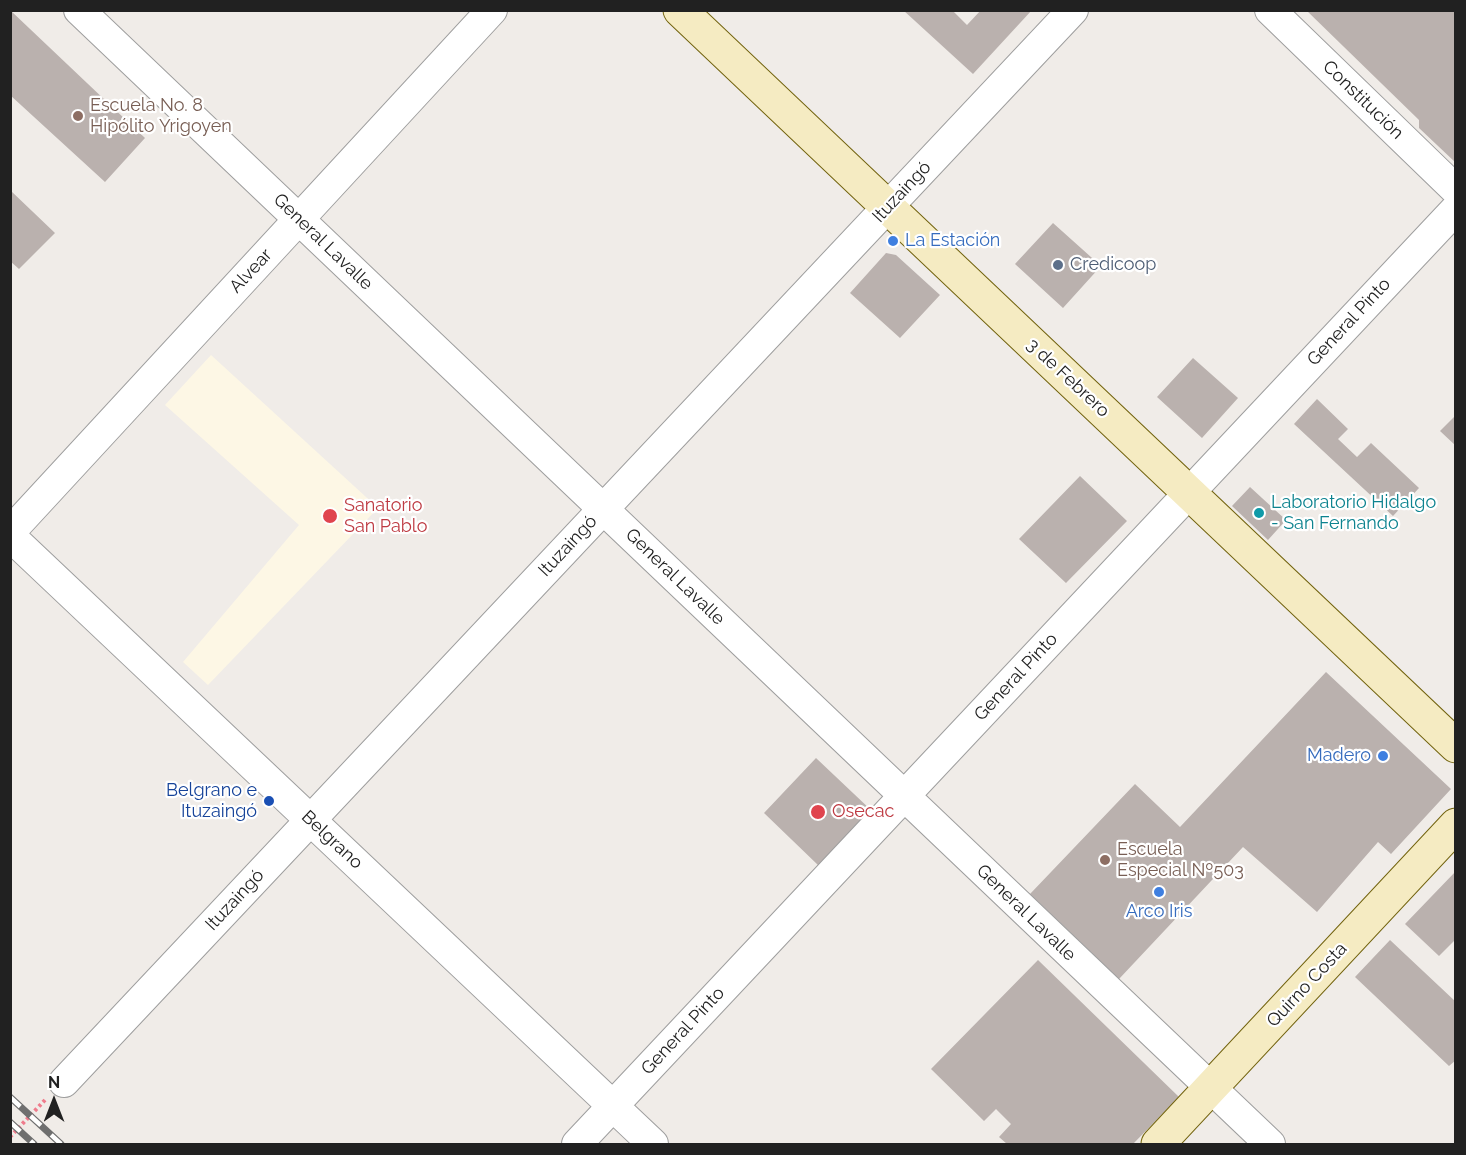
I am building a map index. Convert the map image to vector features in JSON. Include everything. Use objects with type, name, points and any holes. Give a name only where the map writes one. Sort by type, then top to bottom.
[{"type":"street","name":"General Lavalle","points":[[79,10],[1270,1144]]},
{"type":"street","name":"Alvear","points":[[10,534],[492,10]]},
{"type":"street","name":"3 de Febrero","points":[[680,10],[1455,747]]},
{"type":"street","name":"Ituzaingó","points":[[64,1082],[1073,10]]},
{"type":"street","name":"Constitución","points":[[1270,10],[1455,190]]},
{"type":"street","name":"General Pinto","points":[[577,1144],[1455,209]]},
{"type":"street","name":"Belgrano","points":[[10,534],[653,1144]]},
{"type":"street","name":"Quirno Costa","points":[[1158,1144],[1455,825]]},
{"type":"path","points":[[10,1137],[64,1082]]},
{"type":"shaded area","name":"Sanatorio San Pablo","points":[[211,355],[378,508],[208,685],[183,662],[299,525],[165,405]]},
{"type":"building","name":"Escuela No. 8 Hipólito Yrigoyen","points":[[10,10],[145,138],[105,182],[10,95]]},
{"type":"building","points":[[903,10],[952,10],[967,25],[981,10],[1032,10],[973,74]]},
{"type":"building","points":[[1306,10],[1456,10],[1456,163],[1419,128],[1419,120]]},
{"type":"building","points":[[10,190],[55,233],[19,269],[10,261]]},
{"type":"building","name":"Credicoop","points":[[1053,223],[1101,266],[1063,308],[1015,264]]},
{"type":"building","points":[[886,253],[896,255],[940,295],[900,338],[850,293]]},
{"type":"building","points":[[1193,358],[1238,398],[1202,438],[1157,397]]},
{"type":"building","points":[[1317,399],[1348,429],[1338,439],[1357,457],[1371,443],[1419,488],[1393,516],[1294,424]]},
{"type":"building","points":[[1456,415],[1456,446],[1440,431]]},
{"type":"building","points":[[1080,476],[1127,521],[1066,583],[1019,539]]},
{"type":"building","name":"Laboratorio Hidalgo - San Fernando","points":[[1250,487],[1286,520],[1268,540],[1232,506]]},
{"type":"building","points":[[1326,672],[1451,789],[1391,854],[1378,842],[1317,912],[1243,847],[1119,979],[1030,894],[1135,784],[1180,827]]},
{"type":"building","name":"Osecac","points":[[816,758],[872,811],[819,866],[764,813]]},
{"type":"building","points":[[1456,871],[1456,939],[1439,956],[1405,924]]},
{"type":"building","points":[[1390,940],[1456,1002],[1456,1060],[1449,1066],[1355,977]]},
{"type":"building","points":[[1038,960],[1179,1097],[1133,1144],[1007,1144],[999,1137],[1011,1124],[996,1109],[984,1121],[931,1069]]},
{"type":"railway","points":[[10,1097],[61,1144]]},
{"type":"railway","points":[[10,1122],[34,1144]]},
{"type":"place","name":"Escuela No. 8 Hipólito Yrigoyen","points":[[78,116]]},
{"type":"place","name":"La Estación","points":[[893,241]]},
{"type":"place","name":"Credicoop","points":[[1058,265]]},
{"type":"place","name":"Laboratorio Hidalgo - San Fernando","points":[[1259,513]]},
{"type":"place","name":"Sanatorio San Pablo","points":[[330,516]]},
{"type":"place","name":"Madero","points":[[1383,756]]},
{"type":"place","name":"Belgrano e Ituzaingó","points":[[269,801]]},
{"type":"place","name":"Osecac","points":[[818,812]]},
{"type":"place","name":"Escuela Especial Nº503","points":[[1105,860]]},
{"type":"place","name":"Arco Iris","points":[[1159,892]]}]
